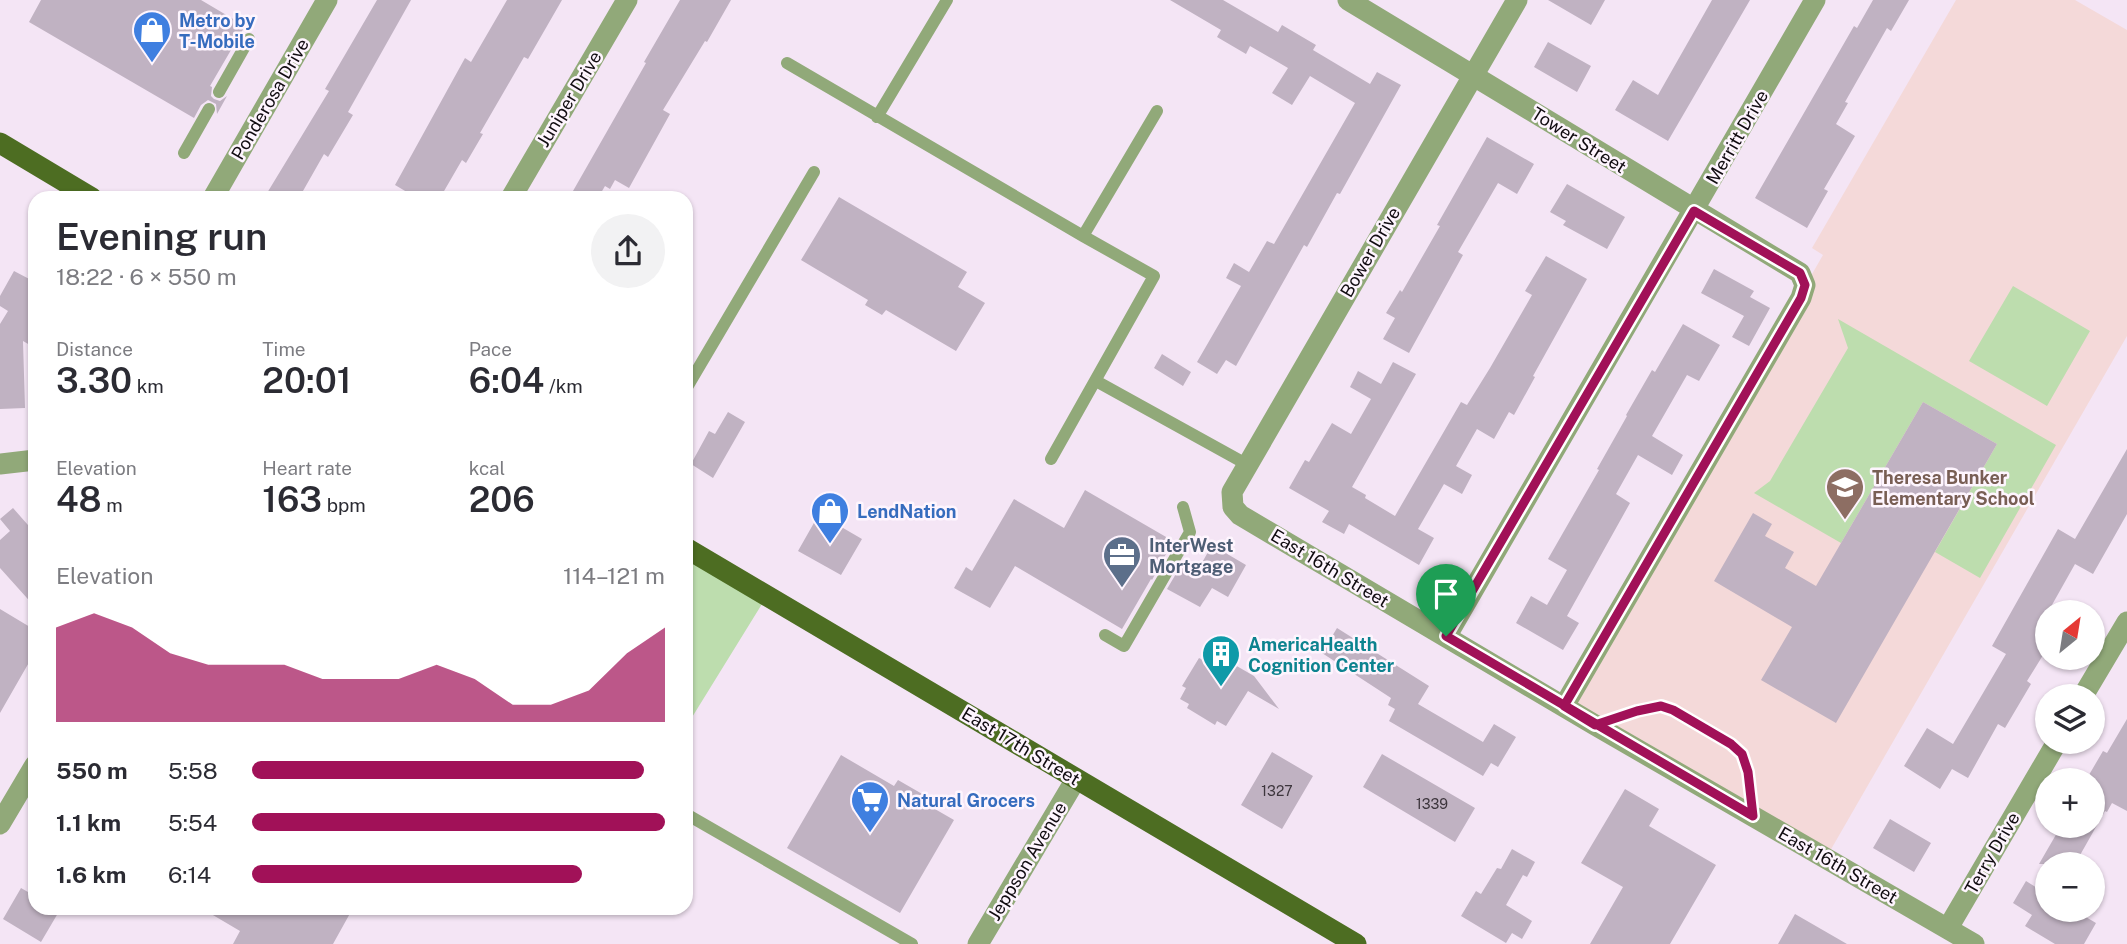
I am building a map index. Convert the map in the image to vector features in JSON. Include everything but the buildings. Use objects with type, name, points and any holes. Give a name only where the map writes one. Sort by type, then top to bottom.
[{"type":"main road","points":[[0,143],[80,191]]},
{"type":"main road","name":"East 17th Street","points":[[693,552],[1356,944]]},
{"type":"street","name":"Ponderosa Drive","points":[[217,191],[327,0]]},
{"type":"street","name":"Juniper Drive","points":[[514,191],[627,0]]},
{"type":"street","name":"Tower Street","points":[[1348,0],[1800,273],[1805,285],[1801,298],[1564,706]]},
{"type":"street","name":"Bower Drive","points":[[1233,507],[1232,492],[1517,0]]},
{"type":"street","name":"Merritt Drive","points":[[1446,636],[1815,0]]},
{"type":"street","points":[[0,464],[28,461]]},
{"type":"street","name":"East 16th Street","points":[[1233,507],[1251,522],[1595,725],[1975,944]]},
{"type":"street","points":[[2091,684],[2127,622]]},
{"type":"street","name":"Terry Drive","points":[[1948,928],[2050,754]]},
{"type":"street","points":[[0,824],[28,777]]},
{"type":"street","name":"Jeppson Avenue","points":[[978,944],[1076,779]]},
{"type":"lane","points":[[877,117],[947,0]]},
{"type":"lane","points":[[219,92],[249,40]]},
{"type":"lane","points":[[787,63],[1154,276],[1051,459]]},
{"type":"lane","points":[[184,153],[209,109]]},
{"type":"lane","points":[[1083,236],[1157,111]]},
{"type":"lane","points":[[693,377],[814,172]]},
{"type":"lane","points":[[1096,381],[1248,465]]},
{"type":"lane","points":[[1105,635],[1125,646],[1190,532],[1183,507]]},
{"type":"lane","points":[[1595,725],[1661,706],[1673,710],[1731,744],[1742,754],[1748,772],[1753,816]]},
{"type":"lane","points":[[693,818],[912,944]]},
{"type":"shaded area","name":"Theresa Bunker Elementary School","points":[[1956,0],[2075,0],[2127,30],[2127,336],[1826,858],[1564,706],[1823,255],[1812,248]]},
{"type":"green space","points":[[2013,286],[2090,331],[2047,406],[1969,361]]},
{"type":"green space","points":[[1838,319],[2056,445],[1980,578],[1935,552],[1997,444],[1923,402],[1841,543],[1754,493],[1770,481],[1848,348]]},
{"type":"green space","points":[[693,552],[767,596],[693,716]]},
{"type":"place","name":"Metro by T-Mobile","points":[[152,64]]},
{"type":"place","name":"Theresa Bunker Elementary School","points":[[1845,521]]},
{"type":"place","name":"LendNation","points":[[830,545]]},
{"type":"place","name":"InterWest Mortgage","points":[[1122,589]]},
{"type":"place","name":"AmericaHealth Cognition Center","points":[[1221,688]]},
{"type":"place","name":"Natural Grocers","points":[[870,834]]},
{"type":"route","points":[[1446,636],[1595,725],[1753,816],[1748,772],[1742,754],[1731,744],[1673,710],[1661,706],[1595,725],[1564,706],[1801,298],[1805,285],[1800,273],[1694,211],[1446,636]]}]
